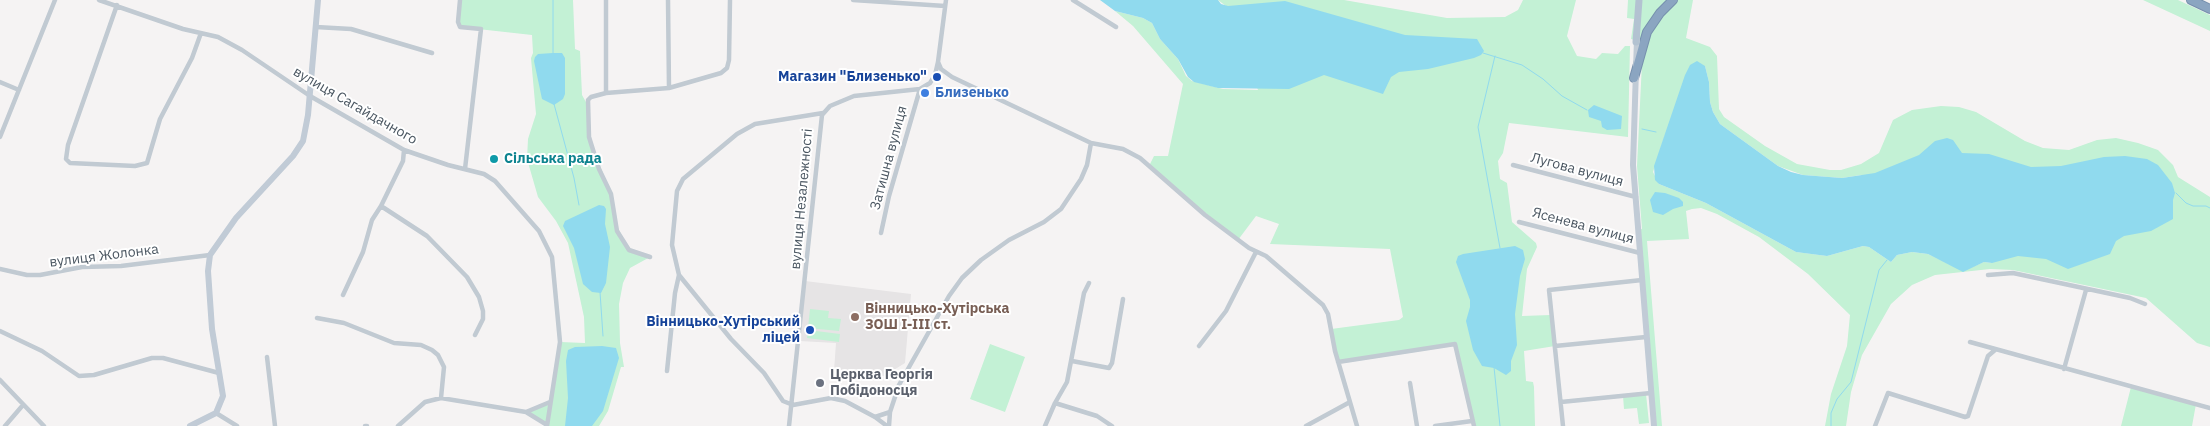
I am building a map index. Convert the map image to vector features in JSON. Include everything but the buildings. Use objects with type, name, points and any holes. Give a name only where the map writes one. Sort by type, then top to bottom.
[{"type":"highway","points":[[1634,78],[1647,32],[1660,13],[1673,0]]},
{"type":"highway","points":[[2191,0],[2210,9]]},
{"type":"main road","points":[[1636,42],[1639,0]]},
{"type":"street","points":[[0,137],[55,0]]},
{"type":"street","name":"вулиця Сагайдачного","points":[[99,0],[218,38],[242,50],[310,96],[404,150],[448,166],[484,174],[495,181],[540,231],[551,252],[560,342],[547,426]]},
{"type":"street","points":[[190,426],[216,413],[222,396],[209,286],[208,266],[210,255],[236,218],[300,146],[306,130],[318,0]]},
{"type":"street","points":[[460,0],[458,22],[460,27],[481,30],[465,169]]},
{"type":"street","points":[[606,0],[606,93]]},
{"type":"street","points":[[668,0],[669,88]]},
{"type":"street","points":[[650,257],[629,250],[617,231],[611,194],[593,152],[588,130],[587,104],[592,97],[606,93],[669,88],[722,73],[727,68],[729,60],[730,0]]},
{"type":"street","points":[[853,0],[945,6]]},
{"type":"street","points":[[920,89],[932,81],[938,62],[946,0]]},
{"type":"street","points":[[1073,0],[1116,27]]},
{"type":"street","points":[[1643,0],[1636,42],[1632,157],[1654,426]]},
{"type":"street","points":[[117,5],[68,145],[66,159],[70,163],[136,166],[147,163],[160,119],[192,58],[201,33]]},
{"type":"street","points":[[316,27],[351,29],[432,53]]},
{"type":"street","points":[[938,62],[941,69],[952,77],[1091,143],[1123,149],[1140,158],[1210,220],[1256,252],[1266,256],[1326,308],[1338,362],[1357,426]]},
{"type":"street","points":[[0,82],[19,90]]},
{"type":"street","name":"вулиця Незалежності","points":[[793,405],[823,113],[830,106],[854,96],[920,89]]},
{"type":"street","name":"Затишна вулиця","points":[[881,233],[888,196],[920,89]]},
{"type":"street","points":[[667,371],[675,293],[679,275],[672,245],[677,191],[683,179],[737,134],[755,124],[823,113]]},
{"type":"street","points":[[679,275],[731,339],[764,373],[783,401],[793,405],[831,398],[845,401],[888,426],[890,412],[899,385],[949,296],[962,278],[981,260],[1009,240],[1044,222],[1061,209],[1087,165],[1091,143]]},
{"type":"street","points":[[343,295],[361,258],[372,220],[403,161],[404,150]]},
{"type":"street","name":"Лугова вулиця","points":[[1513,165],[1636,197]]},
{"type":"street","points":[[381,206],[422,232],[467,277],[483,311],[482,324],[475,335]]},
{"type":"street","name":"Ясенева вулиця","points":[[1519,222],[1640,253]]},
{"type":"street","points":[[1199,346],[1226,311],[1256,252]]},
{"type":"street","name":"вулиця Жолонка","points":[[0,269],[27,275],[40,275],[82,267],[121,266],[210,255]]},
{"type":"street","points":[[1988,275],[2013,273],[2130,298],[2145,304]]},
{"type":"street","points":[[1563,426],[1549,290],[1642,280]]},
{"type":"street","points":[[1045,426],[1067,382],[1084,293],[1089,283]]},
{"type":"street","points":[[2064,369],[2086,290]]},
{"type":"street","points":[[1072,361],[1109,368],[1112,363],[1123,299]]},
{"type":"street","points":[[317,318],[349,324],[390,342],[421,346],[432,350],[441,358],[444,367],[441,398]]},
{"type":"street","points":[[0,331],[42,351],[79,376],[94,375],[152,358],[163,358],[219,373]]},
{"type":"street","points":[[1555,346],[1646,337]]},
{"type":"street","points":[[1970,342],[2210,408]]},
{"type":"street","points":[[1338,362],[1455,344],[1473,423],[1435,426]]},
{"type":"street","points":[[1875,426],[1888,393],[1965,417],[1968,416],[1988,356],[1996,350]]},
{"type":"street","points":[[267,357],[276,426]]},
{"type":"street","points":[[0,380],[44,426]]},
{"type":"street","points":[[1410,383],[1417,426]]},
{"type":"street","points":[[1561,402],[1651,393]]},
{"type":"street","points":[[790,426],[793,405],[797,395]]},
{"type":"street","points":[[398,426],[425,402],[441,398],[526,412],[547,426]]},
{"type":"street","points":[[526,412],[550,402]]},
{"type":"street","points":[[1306,426],[1350,402]]},
{"type":"street","points":[[1055,403],[1097,416],[1112,426]]},
{"type":"street","points":[[5,426],[23,405]]},
{"type":"street","points":[[875,417],[890,412]]},
{"type":"street","points":[[216,413],[237,426]]},
{"type":"shaded area","name":"Вінницько-Хутірська ЗОШ І-ІІІ ст.","points":[[805,281],[911,294],[905,363],[884,376],[834,371],[836,343],[799,341]]},
{"type":"green space","points":[[460,0],[573,0],[575,49],[580,51],[582,95],[587,104],[589,137],[611,194],[615,222],[629,250],[650,257],[630,268],[623,283],[619,304],[620,343],[624,367],[621,367],[608,411],[599,426],[547,426],[526,412],[550,402],[560,342],[585,343],[584,317],[568,243],[556,221],[538,197],[527,159],[528,139],[536,114],[531,58],[533,53],[532,35],[460,27]]},
{"type":"green space","points":[[1218,0],[1344,0],[1447,18],[1505,17],[1518,10],[1523,0],[1576,0],[1567,36],[1577,56],[1596,59],[1602,53],[1618,54],[1625,46],[1630,46],[1628,137],[1509,123],[1503,153],[1498,161],[1500,179],[1507,183],[1512,222],[1536,243],[1537,247],[1527,269],[1522,316],[1551,315],[1555,346],[1524,351],[1526,381],[1533,382],[1534,387],[1535,426],[1474,426],[1455,344],[1338,362],[1331,329],[1399,320],[1403,317],[1390,249],[1270,244],[1279,224],[1256,216],[1238,240],[1149,166],[1154,156],[1168,156],[1183,84],[1133,26],[1115,11],[1143,18],[1152,23],[1160,39],[1178,59],[1186,76],[1192,81],[1223,89],[1258,90],[1226,6]]},
{"type":"green space","points":[[1628,0],[1693,0],[1686,38],[1710,47],[1717,56],[1719,109],[1724,117],[1765,146],[1797,164],[1841,170],[1861,164],[1879,153],[1893,120],[1912,110],[1941,106],[1959,107],[1976,112],[2025,141],[2043,148],[2069,150],[2097,140],[2116,138],[2158,150],[2173,165],[2178,177],[2210,197],[2210,347],[2197,343],[2146,298],[2013,270],[1990,269],[1935,275],[1912,285],[1891,304],[1862,355],[1851,392],[1846,426],[1825,426],[1831,394],[1847,346],[1850,315],[1808,274],[1759,237],[1717,214],[1701,208],[1692,209],[1686,211],[1689,239],[1647,241],[1662,426],[1654,426],[1638,230],[1642,229],[1637,166],[1643,42],[1631,39],[1634,19],[1627,18]],"holes":[[[1705,66],[1709,82],[1710,102],[1720,124],[1778,166],[1803,175],[1842,178],[1861,175],[1879,176],[1992,263],[1984,262],[1963,271],[1928,254],[1912,252],[1897,255],[1891,262],[1869,247],[1863,246],[1827,256],[1796,252],[1706,203],[1659,184],[1653,172],[1665,135]]]},
{"type":"green space","points":[[2143,0],[2178,0],[2210,15],[2210,31]]},
{"type":"green space","points":[[810,309],[829,311],[828,318],[841,319],[839,331],[808,328]]},
{"type":"green space","points":[[808,330],[840,334],[839,342],[807,338]]},
{"type":"green space","points":[[990,344],[1025,357],[1005,412],[970,399]]},
{"type":"green space","points":[[2131,387],[2196,404],[2192,426],[2121,426]]},
{"type":"green space","points":[[1646,394],[1649,423],[1639,424],[1637,408],[1624,409],[1623,396]]},
{"type":"water","points":[[1100,0],[1218,0],[1221,4],[1228,6],[1285,1],[1405,35],[1477,39],[1484,51],[1481,55],[1474,58],[1428,69],[1399,72],[1391,77],[1383,94],[1324,75],[1289,89],[1218,88],[1194,82],[1188,77],[1178,59],[1160,39],[1152,23],[1143,18],[1115,11]]},
{"type":"water","points":[[562,53],[565,58],[565,94],[563,99],[554,105],[542,99],[534,61],[538,54]]},
{"type":"water","points":[[1697,61],[1705,66],[1709,82],[1710,102],[1720,124],[1778,166],[1791,172],[1803,175],[1842,178],[1875,173],[1919,155],[1935,141],[1947,138],[1953,140],[1962,153],[1989,154],[2031,167],[2061,166],[2104,157],[2125,156],[2147,159],[2158,165],[2172,183],[2175,193],[2173,219],[2151,231],[2124,236],[2116,241],[2110,254],[2068,269],[2046,259],[2018,256],[1992,263],[1984,262],[1963,272],[1928,254],[1912,252],[1897,255],[1891,262],[1869,247],[1863,246],[1827,256],[1796,252],[1706,203],[1659,184],[1655,180],[1654,166],[1685,75],[1690,65]]},
{"type":"water","points":[[1594,105],[1622,116],[1621,129],[1607,130],[1602,127],[1601,121],[1589,117],[1588,110]]},
{"type":"water","points":[[1655,192],[1679,198],[1683,202],[1683,206],[1663,215],[1653,212],[1650,200]]},
{"type":"water","points":[[599,205],[604,206],[606,209],[605,224],[610,247],[606,283],[601,293],[592,292],[583,284],[574,248],[563,226],[565,221]]},
{"type":"water","points":[[1515,246],[1523,250],[1525,259],[1520,276],[1515,314],[1517,345],[1511,361],[1511,371],[1506,375],[1494,368],[1482,366],[1473,350],[1466,321],[1470,300],[1456,262],[1458,256],[1463,254]]},
{"type":"water","points":[[602,346],[616,348],[619,358],[603,411],[592,426],[565,426],[568,398],[566,361],[568,350],[575,347]]},
{"type":"waterway","points":[[553,0],[553,53]]},
{"type":"waterway","points":[[1483,53],[1522,65],[1543,79],[1562,96],[1587,110]]},
{"type":"waterway","points":[[1495,56],[1478,127],[1500,248]]},
{"type":"waterway","points":[[554,104],[574,178],[579,205]]},
{"type":"waterway","points":[[1642,129],[1656,132]]},
{"type":"waterway","points":[[2176,193],[2186,203],[2193,206],[2206,206],[2210,208]]},
{"type":"waterway","points":[[1831,426],[1831,413],[1837,399],[1851,382],[1879,270],[1887,260]]},
{"type":"waterway","points":[[600,292],[603,336]]},
{"type":"waterway","points":[[1494,367],[1500,426]]},
{"type":"place","name":"Магазин \"Близенько\"","points":[[937,77]]},
{"type":"place","name":"Близенько","points":[[925,93]]},
{"type":"place","name":"Сільська рада","points":[[494,159]]},
{"type":"place","name":"Вінницько-Хутірська ЗОШ І-ІІІ ст.","points":[[855,317]]},
{"type":"place","name":"Вінницько-Хутірський ліцей","points":[[810,330]]},
{"type":"place","name":"Церква Георгія Побідоносця","points":[[820,383]]}]
